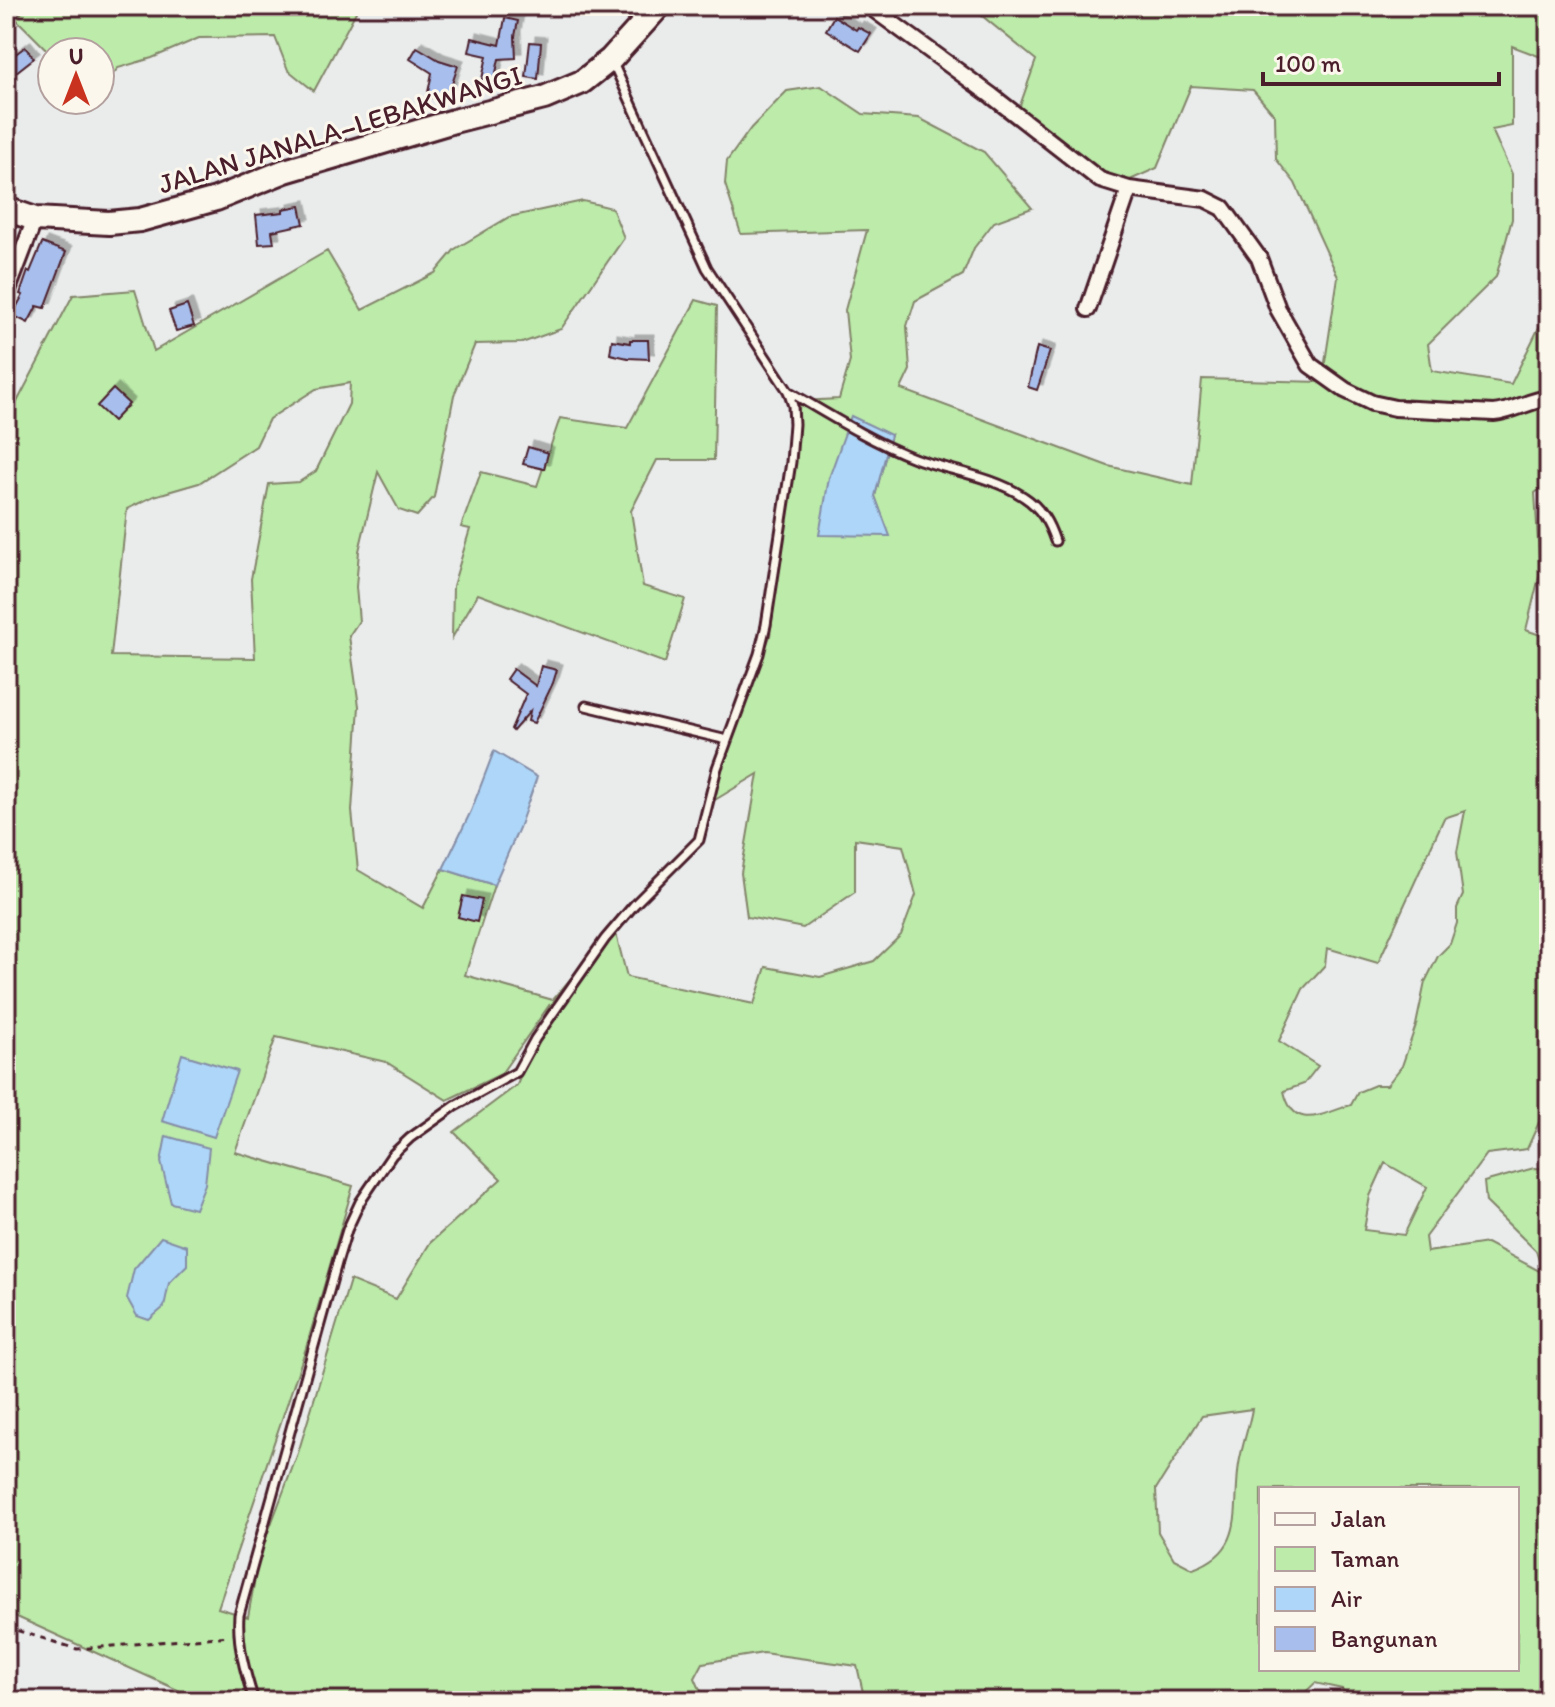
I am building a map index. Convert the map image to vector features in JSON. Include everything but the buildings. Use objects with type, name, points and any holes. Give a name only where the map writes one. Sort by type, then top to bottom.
[{"type":"main road","name":"JALAN JANALA–LEBAKWANGI","points":[[6,209],[35,219],[109,223],[140,220],[216,199],[285,171],[544,98],[582,82],[611,59],[659,6]]},
{"type":"street","points":[[869,6],[1100,180],[1129,189],[1205,199],[1223,208],[1259,258],[1278,309],[1310,365],[1345,390],[1372,403],[1395,408],[1494,413],[1549,398]]},
{"type":"street","points":[[1088,309],[1129,189]]},
{"type":"street","points":[[6,295],[35,219]]},
{"type":"lane","points":[[254,1701],[243,1667],[238,1635],[239,1615],[337,1263],[360,1202],[392,1155],[410,1138],[455,1106],[517,1072],[535,1039],[605,939],[699,840],[717,768],[759,654],[766,625],[791,462],[794,424],[788,391],[707,268],[611,59]]},
{"type":"lane","points":[[788,391],[843,423],[913,457],[981,478],[1024,496],[1047,519],[1055,541]]},
{"type":"lane","points":[[586,706],[727,740]]},
{"type":"path","points":[[6,1627],[77,1649],[238,1635]]},
{"type":"green space","points":[[27,6],[424,6],[423,10],[358,8],[314,91],[288,70],[275,37],[199,38],[116,70],[116,36],[36,36],[36,39],[16,19]]},
{"type":"green space","points":[[970,6],[1549,6],[1549,60],[1512,46],[1512,126],[1492,130],[1512,174],[1512,219],[1496,277],[1428,344],[1432,371],[1511,384],[1549,307],[1549,482],[1535,493],[1540,573],[1526,630],[1549,638],[1549,1100],[1527,1149],[1487,1154],[1425,1237],[1427,1252],[1487,1243],[1543,1273],[1536,1251],[1486,1202],[1484,1182],[1534,1168],[1549,1169],[1549,1701],[1351,1701],[1342,1689],[1315,1683],[1296,1701],[865,1701],[857,1666],[763,1653],[703,1663],[695,1678],[705,1701],[202,1701],[6,1612],[6,423],[73,295],[135,290],[154,351],[327,251],[362,310],[435,273],[455,249],[509,217],[583,201],[612,208],[624,238],[561,329],[522,343],[475,344],[454,395],[434,497],[417,516],[399,510],[378,472],[359,551],[356,587],[359,621],[349,636],[359,706],[352,811],[358,870],[423,908],[443,869],[494,885],[465,975],[553,1000],[614,926],[627,977],[754,1004],[766,967],[820,977],[874,961],[901,935],[916,895],[903,846],[855,839],[855,892],[803,928],[747,917],[741,873],[758,774],[705,806],[770,636],[800,401],[839,399],[850,361],[845,310],[867,230],[741,234],[725,184],[727,161],[751,128],[787,91],[821,86],[863,114],[919,118],[984,152],[1032,208],[994,222],[974,248],[963,275],[915,301],[907,326],[910,370],[901,389],[1108,466],[1192,485],[1202,379],[1322,382],[1338,277],[1295,183],[1276,159],[1275,116],[1253,90],[1191,86],[1157,168],[1130,180],[1107,180],[1016,117],[1036,60]],"holes":[[[350,383],[349,404],[316,471],[299,482],[269,484],[251,579],[255,658],[111,656],[127,509],[154,496],[199,483],[256,446],[269,419],[316,389]],[[891,435],[875,496],[889,536],[829,478]],[[1465,811],[1457,852],[1463,895],[1457,908],[1457,923],[1450,944],[1438,956],[1425,982],[1416,1025],[1402,1066],[1387,1085],[1375,1085],[1358,1092],[1351,1105],[1310,1117],[1301,1116],[1288,1104],[1284,1091],[1304,1084],[1318,1066],[1279,1041],[1303,989],[1325,965],[1327,948],[1378,963],[1444,818]],[[550,1004],[517,1085],[454,1132],[501,1179],[430,1243],[396,1299],[350,1280],[298,1453],[259,1556],[248,1617],[218,1608],[306,1348],[353,1186],[235,1152],[276,1037],[386,1062],[447,1100],[501,1074]],[[1385,1163],[1427,1187],[1404,1235],[1364,1230],[1370,1196]],[[1252,1409],[1239,1464],[1234,1526],[1222,1551],[1193,1569],[1174,1559],[1158,1532],[1156,1489],[1202,1416]]]},
{"type":"green space","points":[[696,300],[717,306],[714,460],[657,460],[631,511],[643,586],[685,599],[665,663],[478,594],[452,638],[453,586],[470,529],[461,527],[481,472],[537,486],[560,418],[627,428]]},
{"type":"water","points":[[851,416],[891,435],[875,496],[890,536],[819,535],[829,478]]},
{"type":"water","points":[[494,751],[537,777],[494,885],[443,869],[471,811]]},
{"type":"water","points":[[182,1054],[237,1071],[214,1137],[162,1121]]},
{"type":"water","points":[[166,1136],[209,1148],[205,1184],[195,1209],[171,1203],[161,1162]]},
{"type":"water","points":[[161,1237],[187,1246],[187,1265],[169,1283],[164,1307],[149,1320],[137,1316],[127,1298],[134,1269]]}]
